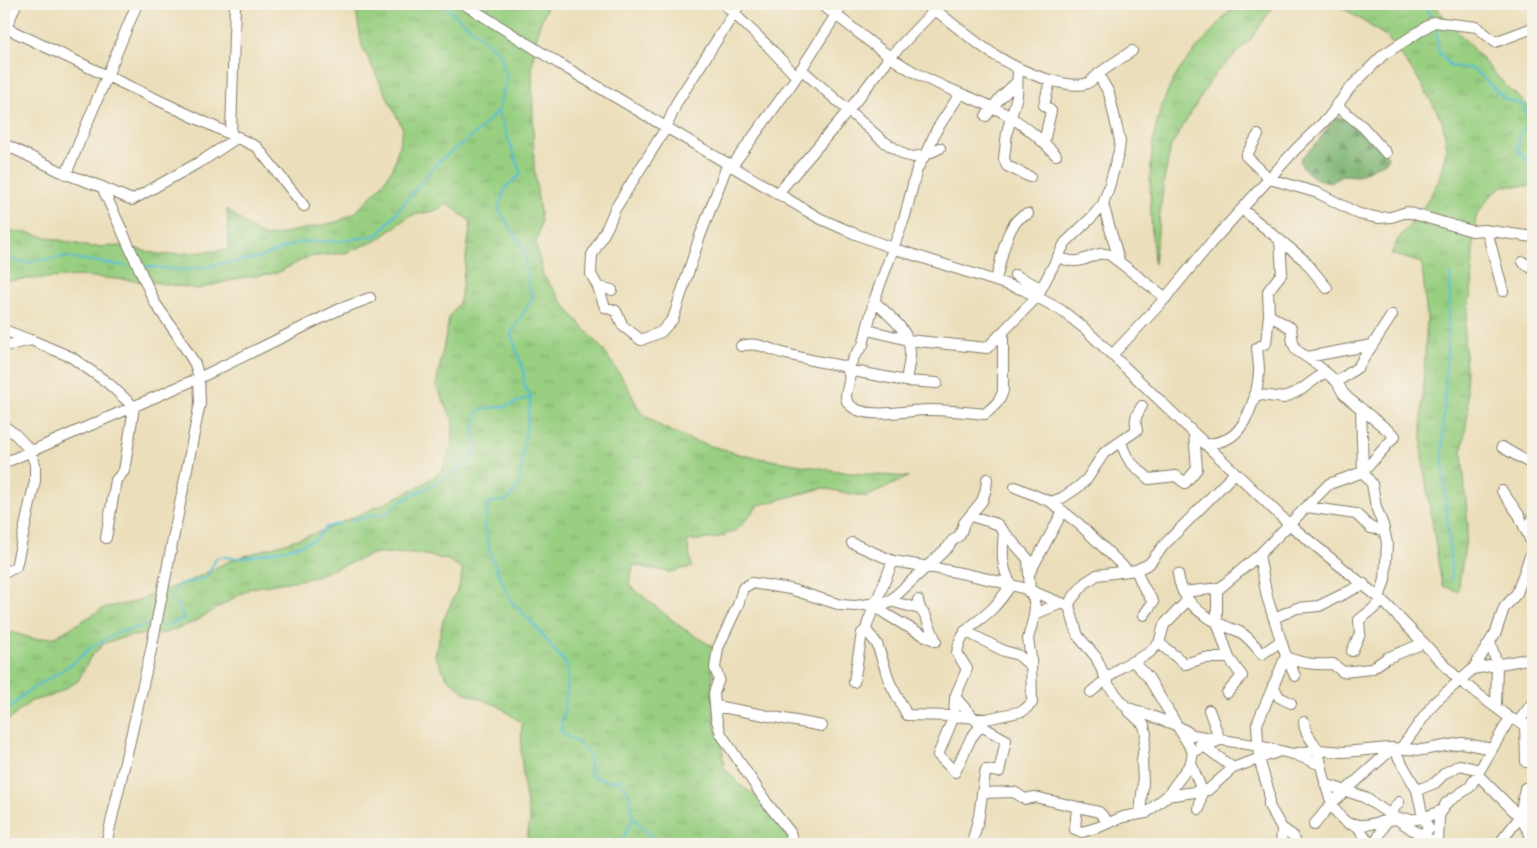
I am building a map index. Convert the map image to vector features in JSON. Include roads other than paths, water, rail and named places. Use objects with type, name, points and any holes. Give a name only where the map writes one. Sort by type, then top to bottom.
[{"type":"street","points":[[16,4],[5,30],[107,74],[257,147],[304,206]]},
{"type":"street","points":[[66,174],[137,4]]},
{"type":"street","points":[[4,144],[66,174],[132,200],[205,159],[234,135],[235,4]]},
{"type":"street","points":[[464,4],[666,128],[730,164],[818,218],[853,234],[892,248],[1024,290],[1039,292]]},
{"type":"street","points":[[724,4],[798,73],[849,110],[883,141],[905,155],[913,157],[925,155],[940,148]]},
{"type":"street","points":[[740,4],[677,102],[666,128],[615,209],[592,255],[590,274],[598,287],[605,307],[616,311],[623,326],[641,340],[661,332],[673,319],[730,164],[798,73],[843,4]]},
{"type":"street","points":[[820,4],[836,14],[890,57],[923,77],[994,108],[1044,142],[1056,155]]},
{"type":"street","points":[[777,194],[934,6],[987,50],[1038,78],[1050,81],[1071,85],[1084,84],[1132,51]]},
{"type":"street","points":[[1112,355],[1166,298],[1210,244],[1296,149],[1329,117],[1349,89],[1383,55],[1434,22],[1477,27],[1496,42],[1533,28]]},
{"type":"street","points":[[1018,68],[1017,96],[1007,132],[1004,159],[1007,166],[1030,177]]},
{"type":"street","points":[[868,330],[908,340],[987,348],[1039,292],[1065,244],[1103,204],[1119,151],[1120,141],[1109,93],[1098,74]]},
{"type":"street","points":[[1044,142],[1051,112],[1044,105],[1050,81]]},
{"type":"street","points":[[986,116],[1000,98],[1016,83]]},
{"type":"street","points":[[960,94],[932,137],[925,155],[919,163],[905,216],[874,301],[863,345],[848,370],[850,375],[846,399],[854,408],[869,413],[902,413],[926,410],[985,414],[1000,399],[1003,390],[1002,332]]},
{"type":"street","points":[[1336,106],[1364,127],[1386,153]]},
{"type":"street","points":[[1258,135],[1246,156],[1270,179],[1318,193],[1359,214],[1391,218],[1407,212],[1472,231],[1533,237]]},
{"type":"street","points":[[905,155],[915,175]]},
{"type":"street","points":[[102,187],[155,303],[176,332],[195,364],[199,378],[200,403],[151,650],[106,844]]},
{"type":"street","points":[[1103,204],[1118,260]]},
{"type":"street","points":[[1242,209],[1304,260],[1327,288]]},
{"type":"street","points":[[996,280],[1011,228],[1022,215],[1028,214]]},
{"type":"street","points":[[1487,231],[1504,291]]},
{"type":"street","points":[[1206,445],[1228,438],[1236,432],[1252,406],[1259,373],[1257,348],[1266,343],[1269,315],[1268,291],[1282,273],[1280,240]]},
{"type":"street","points":[[1058,257],[1072,261],[1081,261],[1103,252],[1118,260],[1166,298]]},
{"type":"street","points":[[1523,262],[1533,269]]},
{"type":"street","points":[[1015,275],[1084,328],[1290,525],[1381,599],[1459,680],[1496,707],[1524,722],[1533,738]]},
{"type":"street","points":[[598,287],[612,290]]},
{"type":"street","points":[[4,463],[30,450],[199,378],[340,309],[370,298]]},
{"type":"street","points":[[874,301],[901,327],[908,340],[910,354],[906,381]]},
{"type":"street","points":[[1091,692],[1121,667],[1149,653],[1159,643],[1164,625],[1185,596],[1220,588],[1259,555],[1329,484],[1363,472],[1395,436],[1343,392],[1337,382],[1296,350],[1291,328],[1269,315]]},
{"type":"street","points":[[1337,382],[1358,367],[1392,315]]},
{"type":"street","points":[[4,330],[71,357],[108,383],[134,407]]},
{"type":"street","points":[[4,346],[31,340]]},
{"type":"street","points":[[741,346],[758,344],[782,353],[843,366],[848,370],[906,381],[937,382]]},
{"type":"street","points":[[1307,357],[1372,345]]},
{"type":"street","points":[[1254,394],[1284,398],[1302,389],[1325,372]]},
{"type":"street","points":[[1051,502],[1062,498],[1077,488],[1087,479],[1104,453],[1137,430],[1135,422],[1142,406]]},
{"type":"street","points":[[106,538],[116,480],[124,471],[134,407]]},
{"type":"street","points":[[1352,651],[1360,634],[1359,620],[1381,599],[1385,580],[1386,543],[1384,530],[1376,507],[1372,484],[1363,472],[1361,408]]},
{"type":"street","points":[[4,426],[30,450],[35,464],[35,482],[16,567],[4,574]]},
{"type":"street","points":[[1121,442],[1130,463],[1149,479],[1176,476],[1185,482],[1197,469],[1194,433]]},
{"type":"street","points":[[1502,447],[1533,466]]},
{"type":"street","points":[[1034,616],[1042,611],[1065,605],[1090,578],[1097,575],[1132,570],[1144,566],[1153,560],[1164,545],[1235,473]]},
{"type":"street","points":[[793,844],[790,832],[767,803],[721,734],[716,717],[714,693],[719,679],[715,668],[718,648],[738,605],[742,588],[752,583],[790,589],[841,605],[877,606],[890,601],[960,535],[964,523],[982,501],[987,478]]},
{"type":"street","points":[[1015,487],[1051,502],[1132,570],[1153,602],[1144,615]]},
{"type":"street","points":[[1502,491],[1519,515],[1532,549]]},
{"type":"street","points":[[1307,507],[1356,514],[1371,528],[1384,530]]},
{"type":"street","points":[[1029,574],[1063,511]]},
{"type":"street","points":[[867,626],[877,644],[890,683],[907,715],[954,716],[981,721],[1023,711],[1032,703],[1028,638],[1035,606],[1029,591],[1028,559],[997,524],[971,516]]},
{"type":"street","points":[[1314,825],[1332,802],[1345,790],[1397,751],[1435,702],[1473,669],[1496,632],[1504,608],[1517,593],[1532,549],[1530,523],[1533,517]]},
{"type":"street","points":[[1004,532],[1002,559],[1005,574],[1011,585]]},
{"type":"street","points":[[852,544],[894,561],[971,574],[1011,585],[1065,605],[1078,636],[1096,657],[1109,686],[1144,725],[1146,734],[1142,762],[1143,783],[1140,814]]},
{"type":"street","points":[[1259,555],[1267,597],[1294,676]]},
{"type":"street","points":[[854,682],[862,633],[877,606],[894,561]]},
{"type":"street","points":[[1178,574],[1185,596],[1202,613],[1243,634],[1262,654],[1281,641]]},
{"type":"street","points":[[1274,618],[1297,608],[1319,606],[1364,584]]},
{"type":"street","points":[[981,721],[954,772],[938,755],[954,716],[955,697],[967,670],[957,653],[958,643],[965,631],[993,608],[1011,585]]},
{"type":"street","points":[[1217,588],[1217,622],[1229,658],[1242,676],[1228,693]]},
{"type":"street","points":[[877,606],[890,618],[936,641],[919,605],[890,601]]},
{"type":"street","points":[[965,631],[1004,651],[1018,655],[1031,666]]},
{"type":"street","points":[[1490,642],[1497,664],[1496,707]]},
{"type":"street","points":[[1159,643],[1185,664],[1204,658],[1229,658]]},
{"type":"street","points":[[1286,656],[1292,660],[1322,665],[1333,664],[1343,672],[1371,669],[1387,658],[1424,643]]},
{"type":"street","points":[[1286,656],[1257,724],[1258,746],[1259,758],[1269,792],[1268,806],[1282,828],[1292,835],[1296,844]]},
{"type":"street","points":[[1473,669],[1533,658]]},
{"type":"street","points":[[1133,661],[1148,677],[1176,725],[1192,758],[1202,791],[1199,809]]},
{"type":"street","points":[[1273,685],[1279,697],[1291,703]]},
{"type":"street","points":[[955,697],[981,721],[1006,740],[999,772],[986,770],[979,816],[972,844]]},
{"type":"street","points":[[1325,784],[1364,797],[1417,837],[1438,844],[1439,816],[1446,804],[1470,787],[1492,749],[1524,722],[1533,702]]},
{"type":"street","points":[[716,706],[822,726]]},
{"type":"street","points":[[1126,707],[1176,725],[1191,733],[1281,751],[1321,765]]},
{"type":"street","points":[[1208,710],[1220,740]]},
{"type":"street","points":[[1304,722],[1304,730],[1318,750],[1325,784],[1332,802],[1342,818],[1353,824],[1378,824],[1391,818],[1418,819],[1442,810]]},
{"type":"street","points":[[1524,722],[1526,762]]},
{"type":"street","points":[[1191,733],[1203,747],[1233,768]]},
{"type":"street","points":[[1077,807],[1075,829],[1082,832],[1123,817],[1146,813],[1167,796],[1192,758],[1203,747],[1220,740]]},
{"type":"street","points":[[1293,754],[1318,750],[1344,752],[1422,750],[1462,743],[1492,749]]},
{"type":"street","points":[[1167,796],[1208,790],[1233,768],[1281,751]]},
{"type":"street","points":[[1397,751],[1417,790],[1423,817],[1417,837]]},
{"type":"street","points":[[1417,790],[1435,783],[1445,773],[1460,765],[1478,772],[1520,817],[1530,834],[1530,844]]},
{"type":"street","points":[[1520,817],[1525,788]]},
{"type":"street","points":[[982,792],[1014,792],[1025,799],[1035,797],[1099,812],[1110,823]]},
{"type":"street","points":[[1375,844],[1399,802]]},
{"type":"street","points":[[1499,844],[1533,804]]},
{"type":"street","points":[[1417,837],[1438,821]]},
{"type":"street","points":[[1356,824],[1370,844]]},
{"type":"street","points":[[1281,844],[1282,828]]},
{"type":"waterway","points":[[442,4],[500,53],[507,78],[498,111],[521,174],[506,187],[498,208],[524,250],[528,284],[533,297],[511,334],[524,372],[524,385],[531,397],[519,485],[507,501],[489,502],[484,526],[492,559],[511,601],[535,626],[567,665],[568,683],[561,732],[580,744],[588,753],[590,775],[606,781],[620,780],[629,793],[633,818],[658,844]]},
{"type":"waterway","points":[[1423,4],[1432,19]]},
{"type":"waterway","points":[[1435,25],[1439,53],[1451,66],[1473,69],[1505,99],[1523,105],[1529,122],[1519,137],[1518,150],[1533,167]]},
{"type":"waterway","points":[[143,266],[183,270],[258,258],[300,242],[342,241],[378,235],[438,162],[480,130],[497,111]]},
{"type":"waterway","points":[[4,260],[13,259],[21,263],[65,257],[126,266]]},
{"type":"waterway","points":[[1451,274],[1442,450],[1452,581]]},
{"type":"waterway","points":[[352,520],[387,513],[401,501],[433,485],[467,463],[477,447],[473,430],[479,410],[506,406],[531,397]]},
{"type":"waterway","points":[[162,627],[185,618],[171,596],[179,584],[206,578],[217,557],[244,558],[295,547],[316,539],[326,527],[341,523]]},
{"type":"waterway","points":[[4,714],[24,694],[72,664],[90,648],[116,633],[148,625]]},
{"type":"waterway","points":[[620,844],[633,818]]}]
